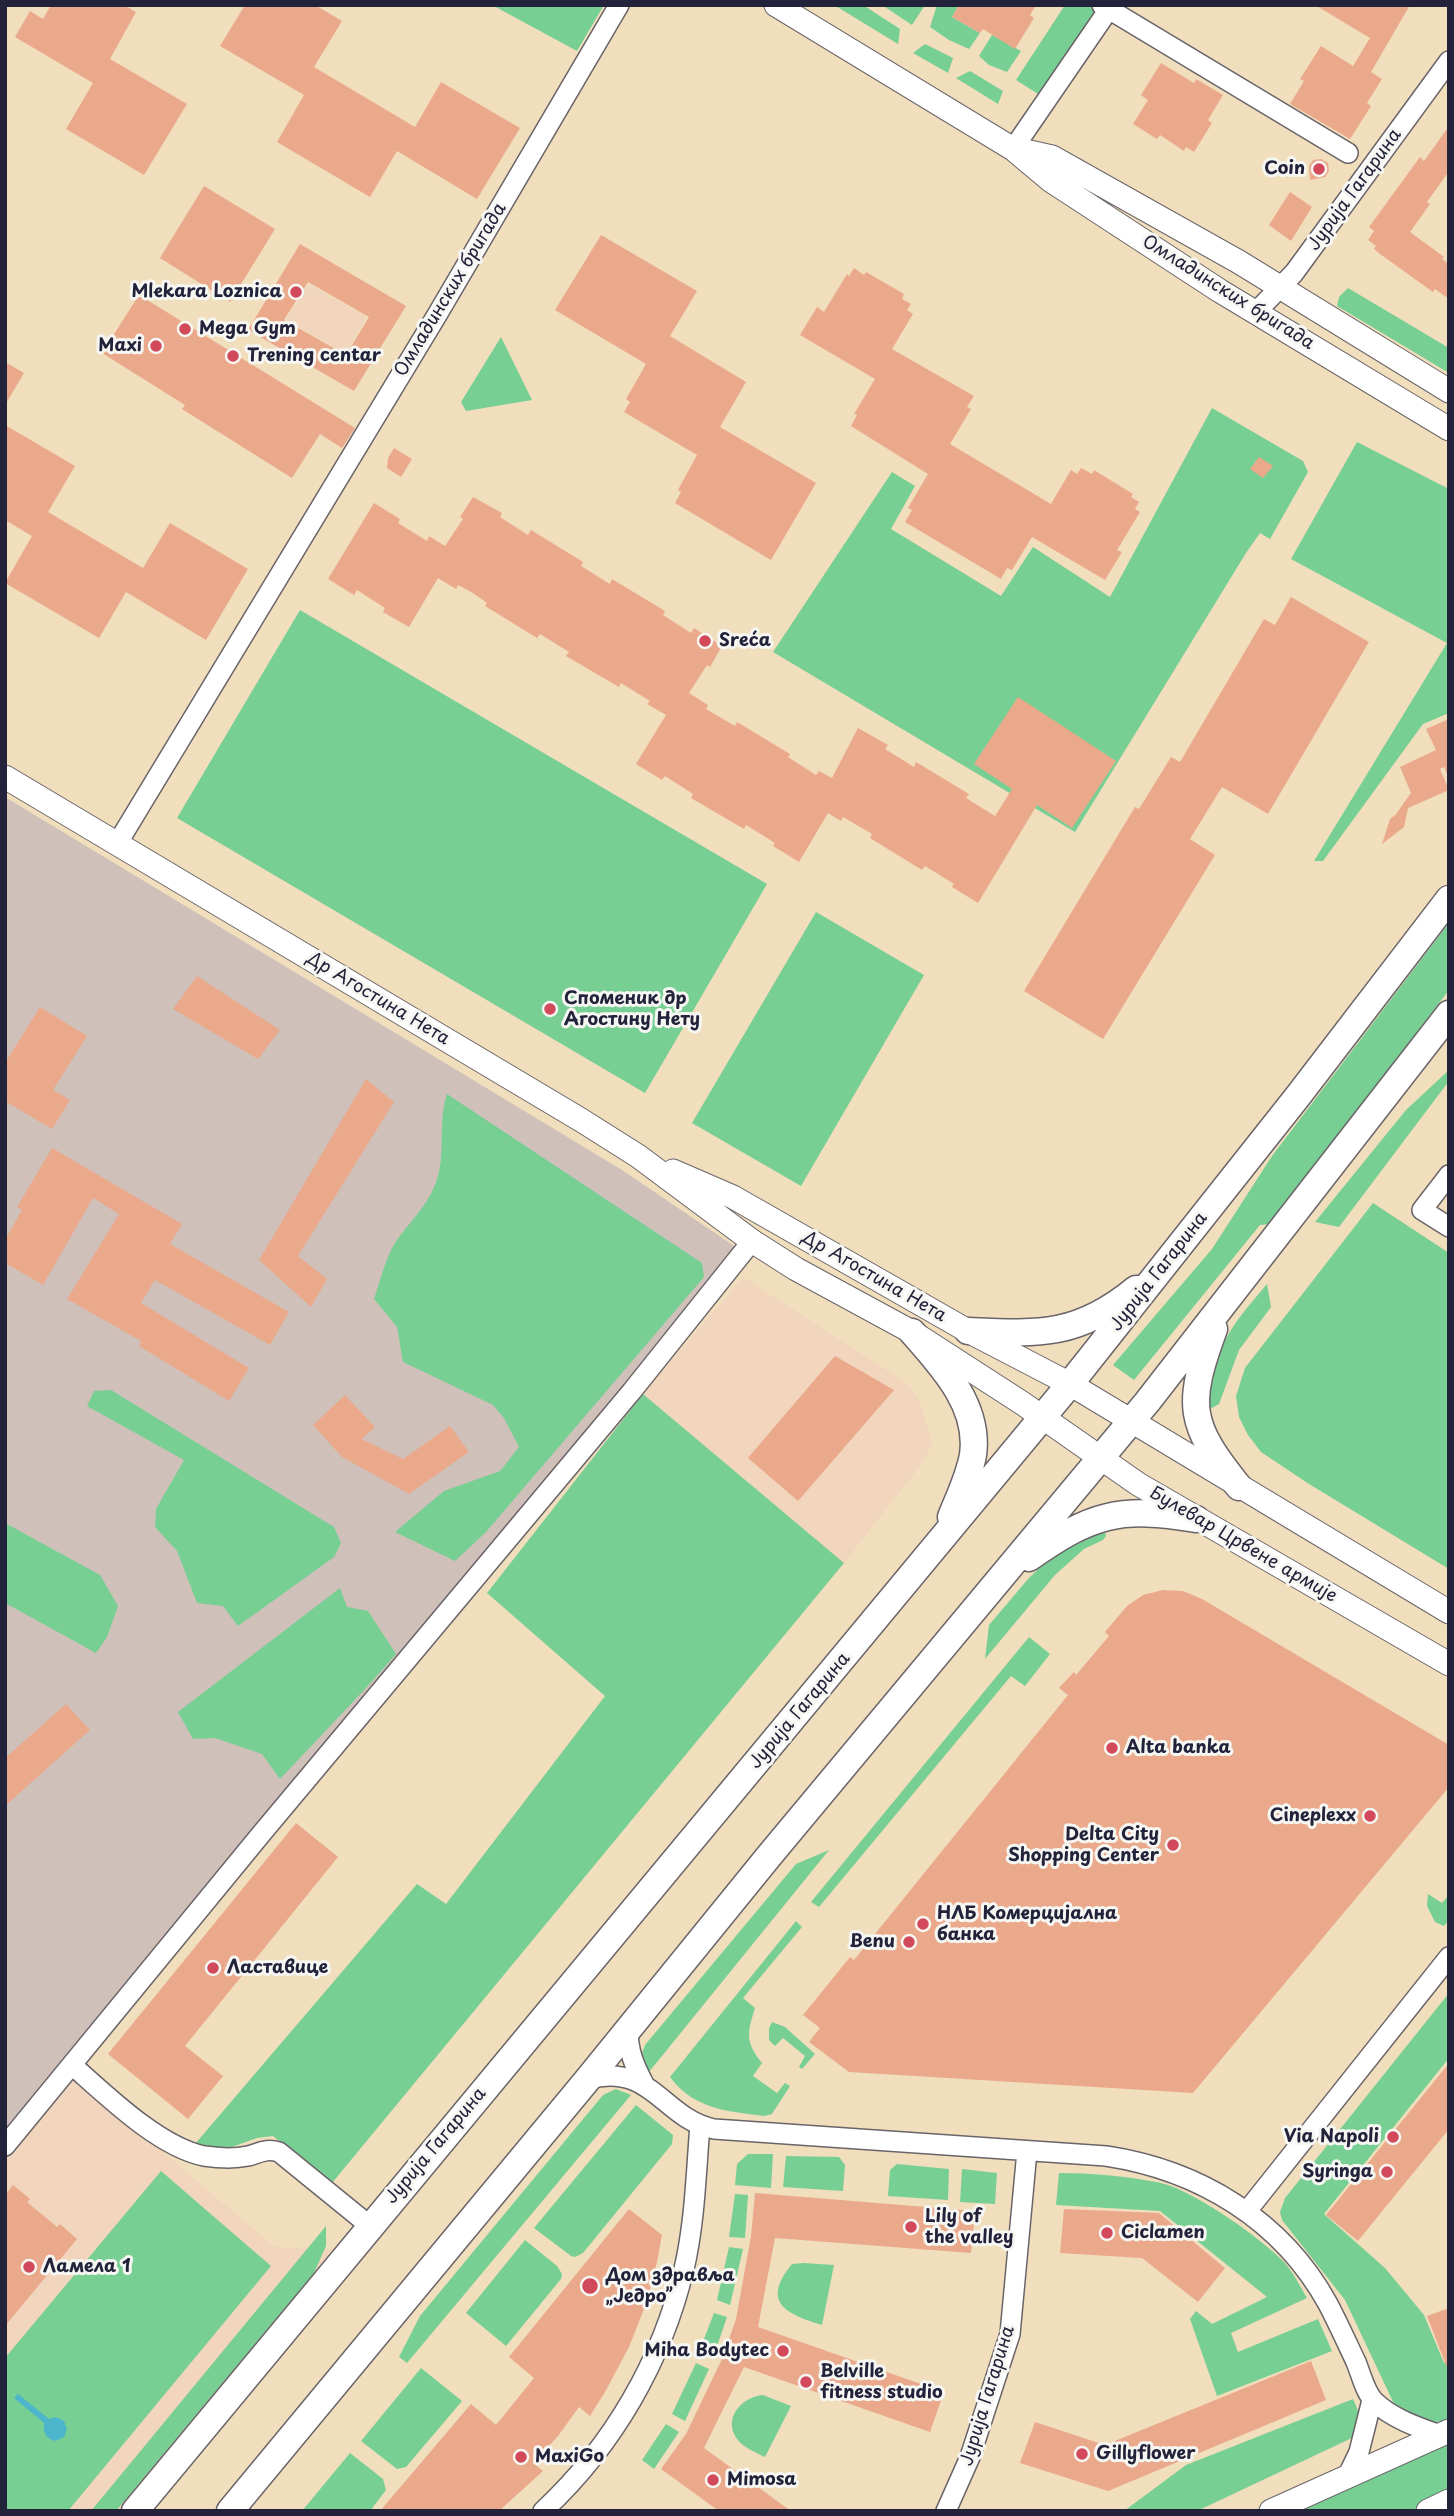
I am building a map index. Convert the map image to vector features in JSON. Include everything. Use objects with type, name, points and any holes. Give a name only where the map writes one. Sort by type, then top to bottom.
[{"type":"main road","name":"Јурија Гагарина","points":[[135,2511],[1043,1418],[1298,1096],[1449,899]]},
{"type":"main road","points":[[230,2511],[1132,1422],[1449,1014]]},
{"type":"main road","points":[[968,1331],[1036,1333],[1067,1328],[1088,1319],[1131,1292],[1167,1263]]},
{"type":"main road","points":[[1226,1304],[1202,1362],[1196,1386],[1195,1406],[1198,1424],[1209,1447],[1239,1487]]},
{"type":"main road","points":[[912,1332],[953,1384],[968,1412],[973,1432],[973,1451],[968,1475],[942,1541]]},
{"type":"main road","points":[[997,1582],[1058,1538],[1098,1518],[1126,1512],[1196,1518]]},
{"type":"street","name":"Омладинских бригада","points":[[117,844],[423,339],[619,5]]},
{"type":"street","name":"Омладинских бригада","points":[[776,5],[1013,149],[1049,180],[1255,313],[1449,429]]},
{"type":"street","name":"Јурија Гагарина","points":[[1013,149],[1105,7],[1348,153]]},
{"type":"street","name":"Јурија Гагарина","points":[[1255,313],[1294,274],[1449,61]]},
{"type":"street","name":"Омладинских бригада","points":[[1013,149],[1052,157],[1281,288],[1449,391]]},
{"type":"street","name":"Др Агостина Нета","points":[[5,777],[638,1156],[752,1241],[796,1269],[912,1332],[1043,1418]]},
{"type":"street","name":"Др Агостина Нета","points":[[638,1156],[733,1196],[968,1331],[1070,1384]]},
{"type":"street","points":[[1449,1175],[1422,1210],[1449,1227]]},
{"type":"street","points":[[5,2146],[640,1380],[752,1241]]},
{"type":"street","points":[[1070,1384],[1449,1612]]},
{"type":"street","name":"Булевар Црвене армије","points":[[1043,1418],[1099,1459],[1196,1518],[1449,1664]]},
{"type":"street","points":[[1247,2211],[1449,1957]]},
{"type":"street","points":[[628,2029],[628,2046],[632,2061],[644,2084]]},
{"type":"street","points":[[72,2064],[173,2145],[204,2156],[248,2155],[268,2149],[279,2152],[370,2226]]},
{"type":"street","points":[[588,2079],[605,2075],[644,2084],[700,2125],[728,2130],[1106,2156],[1140,2162],[1204,2185],[1247,2211],[1292,2255],[1321,2293],[1348,2344],[1372,2400],[1397,2417],[1444,2433]]},
{"type":"street","points":[[543,2511],[580,2473],[610,2434],[659,2346],[684,2267],[691,2233],[700,2125]]},
{"type":"street","name":"Јурија Гагарина","points":[[946,2511],[970,2456],[1010,2334],[1027,2151]]},
{"type":"street","points":[[1348,2474],[1359,2452],[1372,2400]]},
{"type":"street","points":[[1271,2511],[1444,2433]]},
{"type":"street","points":[[1428,2511],[1449,2501]]},
{"type":"shaded area","points":[[308,284],[367,317],[345,354],[286,320]]},
{"type":"shaded area","points":[[5,797],[622,1170],[743,1252],[5,2146]]},
{"type":"shaded area","points":[[743,1277],[908,1384],[920,1402],[932,1445],[919,1467],[844,1563],[643,1394]]},
{"type":"shaded area","points":[[5,1983],[87,2088],[275,2247],[333,2249],[119,2511],[5,2511]]},
{"type":"green space","points":[[492,5],[604,5],[577,51]]},
{"type":"green space","points":[[834,5],[863,5],[900,29],[898,44]]},
{"type":"green space","points":[[882,5],[925,5],[912,25]]},
{"type":"green space","points":[[937,5],[959,5],[952,17],[980,33],[969,49],[930,27]]},
{"type":"green space","points":[[1065,5],[1091,5],[1101,12],[1043,97],[1016,80]]},
{"type":"green space","points":[[992,35],[1021,51],[1007,72],[989,65],[979,56]]},
{"type":"green space","points":[[925,44],[953,58],[948,73],[913,53]]},
{"type":"green space","points":[[970,71],[1003,91],[998,104],[956,78]]},
{"type":"green space","points":[[1348,288],[1449,348],[1449,373],[1337,306],[1339,297]]},
{"type":"green space","points":[[501,337],[532,400],[466,411],[461,402]]},
{"type":"green space","points":[[1212,408],[1303,461],[1308,472],[1270,539],[1260,533],[1246,553],[1075,832],[773,652],[892,472],[915,486],[891,529],[1001,596],[1033,547],[1110,597]]},
{"type":"green space","points":[[1357,442],[1449,489],[1449,713],[1423,724],[1323,861],[1314,861],[1447,643],[1291,559]]},
{"type":"green space","points":[[300,610],[767,884],[645,1093],[177,818]]},
{"type":"green space","points":[[816,912],[924,975],[801,1186],[692,1123]]},
{"type":"green space","points":[[1449,923],[1449,990],[1270,1224],[1260,1225],[1134,1380],[1113,1365],[1212,1249],[1272,1156]]},
{"type":"green space","points":[[1449,1070],[1449,1081],[1339,1227],[1315,1222],[1406,1110]]},
{"type":"green space","points":[[447,1094],[702,1263],[704,1277],[486,1532],[455,1561],[395,1532],[444,1491],[500,1471],[519,1447],[504,1418],[493,1405],[403,1362],[397,1327],[374,1299],[391,1249],[427,1201],[439,1174]]},
{"type":"green space","points":[[1373,1203],[1449,1253],[1449,1569],[1261,1452],[1239,1417],[1236,1396],[1245,1368]]},
{"type":"green space","points":[[1267,1284],[1271,1307],[1239,1350],[1219,1404],[1210,1409],[1210,1389],[1220,1350],[1233,1327]]},
{"type":"green space","points":[[111,1390],[334,1527],[341,1543],[334,1557],[238,1626],[223,1606],[197,1603],[177,1551],[155,1527],[156,1509],[184,1460],[87,1406],[94,1391]]},
{"type":"green space","points":[[643,1394],[844,1563],[332,2183],[273,2136],[257,2138],[218,2152],[195,2144],[417,1884],[446,1904],[605,1696],[487,1593]]},
{"type":"green space","points":[[5,1523],[100,1575],[118,1606],[107,1637],[96,1653],[5,1603]]},
{"type":"green space","points":[[1103,1526],[1106,1536],[1103,1540],[1084,1549],[1055,1575],[985,1659],[989,1625],[1029,1578],[1056,1552]]},
{"type":"green space","points":[[340,1588],[347,1607],[368,1611],[396,1654],[280,1779],[262,1754],[215,1738],[193,1739],[178,1712]]},
{"type":"green space","points":[[1029,1637],[1050,1654],[1025,1686],[1011,1676],[819,1907],[811,1902]]},
{"type":"green space","points":[[829,1850],[649,2072],[642,2053],[645,2045],[796,1864]]},
{"type":"green space","points":[[1428,1894],[1442,1903],[1449,1895],[1449,1920],[1444,1926],[1435,1922],[1427,1906]]},
{"type":"green space","points":[[796,1921],[802,1927],[743,1998],[755,2008],[749,2037],[762,2063],[753,2076],[777,2093],[785,2083],[790,2086],[772,2114],[764,2116],[712,2107],[689,2096],[670,2077]]},
{"type":"green space","points":[[1449,1993],[1449,2058],[1324,2214],[1385,2268],[1424,2315],[1444,2363],[1449,2361],[1449,2420],[1436,2422],[1414,2418],[1395,2406],[1345,2300],[1282,2220],[1280,2212],[1285,2198]]},
{"type":"green space","points":[[772,2022],[785,2027],[815,2054],[802,2069],[799,2067],[805,2056],[783,2038],[775,2046],[769,2040]]},
{"type":"green space","points":[[616,2089],[631,2095],[407,2363],[399,2357],[420,2316],[603,2095]]},
{"type":"green space","points":[[636,2105],[673,2135],[672,2144],[583,2253],[571,2256],[534,2228]]},
{"type":"green space","points":[[748,2154],[773,2154],[771,2188],[735,2185],[737,2164]]},
{"type":"green space","points":[[786,2156],[839,2157],[845,2165],[843,2191],[783,2187]]},
{"type":"green space","points":[[897,2164],[949,2169],[948,2200],[888,2196],[890,2170]]},
{"type":"green space","points":[[962,2169],[997,2173],[995,2204],[960,2202]]},
{"type":"green space","points":[[161,2171],[271,2266],[68,2511],[5,2511],[5,2358]]},
{"type":"green space","points":[[1059,2173],[1108,2175],[1156,2182],[1187,2193],[1223,2214],[1284,2262],[1307,2298],[1231,2333],[1238,2352],[1318,2319],[1332,2351],[1217,2396],[1190,2319],[1196,2311],[1212,2324],[1267,2297],[1160,2211],[1056,2205]]},
{"type":"green space","points":[[735,2194],[748,2195],[745,2238],[729,2237]]},
{"type":"green space","points":[[326,2226],[326,2246],[314,2273],[116,2511],[91,2511]]},
{"type":"green space","points":[[525,2240],[557,2266],[562,2274],[561,2279],[506,2346],[466,2313]]},
{"type":"green space","points":[[729,2247],[743,2249],[730,2305],[717,2300]]},
{"type":"green space","points":[[792,2264],[834,2265],[822,2325],[789,2311],[778,2298],[778,2288]]},
{"type":"green space","points":[[714,2313],[727,2317],[713,2358],[699,2352]]},
{"type":"green space","points":[[696,2363],[709,2369],[685,2421],[672,2414]]},
{"type":"green space","points":[[421,2368],[462,2401],[406,2467],[397,2469],[361,2441]]},
{"type":"green space","points":[[763,2395],[791,2406],[765,2457],[750,2450],[737,2439],[732,2424],[736,2410],[742,2404]]},
{"type":"green space","points":[[1353,2399],[1360,2415],[1354,2437],[1197,2511],[1124,2511],[1186,2465]]},
{"type":"green space","points":[[666,2424],[679,2432],[654,2469],[642,2460]]},
{"type":"green space","points":[[1449,2431],[1449,2501],[1428,2511],[1271,2511]]},
{"type":"green space","points":[[350,2453],[383,2479],[386,2490],[370,2511],[302,2511]]},
{"type":"water","points":[[18,2394],[49,2419],[56,2417],[64,2421],[67,2429],[64,2437],[56,2441],[48,2437],[44,2423],[14,2398]]},
{"type":"building","points":[[51,5],[124,5],[136,12],[110,59],[187,104],[144,175],[66,129],[93,83],[15,37],[30,11],[43,19]]},
{"type":"building","points":[[245,5],[315,5],[342,21],[314,67],[415,127],[441,82],[520,128],[477,199],[397,151],[370,197],[277,142],[304,95],[220,46]]},
{"type":"building","points":[[959,5],[1036,5],[1030,15],[1034,18],[1015,49],[983,29],[980,33],[952,17]]},
{"type":"building","points":[[1315,5],[1410,5],[1371,72],[1382,79],[1367,103],[1371,106],[1350,139],[1290,104],[1304,81],[1300,79],[1321,46],[1353,66],[1370,38]]},
{"type":"building","points":[[1161,63],[1194,83],[1196,79],[1223,95],[1208,120],[1212,123],[1194,152],[1186,147],[1184,151],[1160,135],[1157,139],[1133,124],[1148,100],[1141,95]]},
{"type":"building","points":[[1449,126],[1449,171],[1410,232],[1444,257],[1442,259],[1449,264],[1449,299],[1435,289],[1433,292],[1380,254],[1374,249],[1376,246],[1368,240],[1374,231],[1369,227],[1420,157],[1424,161]]},
{"type":"building","name":"Coin","points":[[1321,159],[1328,163],[1329,171],[1325,177],[1310,180],[1309,166],[1313,160]]},
{"type":"building","points":[[204,186],[275,229],[230,302],[160,258]]},
{"type":"building","points":[[1290,192],[1312,207],[1291,241],[1269,225]]},
{"type":"building","points":[[601,235],[697,291],[670,336],[746,382],[720,427],[816,483],[771,560],[675,503],[681,492],[678,490],[697,455],[624,412],[630,402],[626,399],[646,364],[555,310]]},
{"type":"building","points":[[300,244],[406,306],[354,391],[248,330]],"holes":[[[308,282],[369,317],[346,355],[284,320]]]},
{"type":"building","points":[[854,268],[904,294],[902,299],[911,304],[907,310],[913,314],[892,349],[974,396],[967,407],[971,409],[950,444],[1051,504],[1071,470],[1077,474],[1081,468],[1092,474],[1094,470],[1133,494],[1131,497],[1139,502],[1135,509],[1140,512],[1117,550],[1122,552],[1105,580],[1032,537],[1012,570],[1007,568],[1001,579],[905,522],[912,510],[908,508],[928,474],[851,426],[857,415],[854,414],[875,379],[800,335],[817,307],[824,312],[847,274],[849,276]]},
{"type":"building","points":[[139,295],[355,428],[342,448],[320,434],[292,478],[182,409],[185,405],[102,353]]},
{"type":"building","points":[[5,362],[24,373],[5,405]]},
{"type":"building","points":[[5,425],[75,466],[48,512],[143,568],[170,523],[248,569],[206,640],[126,592],[99,638],[5,583],[32,536],[5,520]]},
{"type":"building","points":[[394,448],[412,459],[401,477],[387,468],[388,458]]},
{"type":"building","points":[[1259,457],[1273,466],[1263,478],[1250,469]]},
{"type":"building","points":[[473,497],[502,513],[500,517],[528,535],[531,530],[583,562],[581,566],[610,584],[612,579],[665,611],[663,615],[691,633],[694,628],[722,646],[710,667],[707,665],[689,693],[708,705],[706,709],[735,726],[737,722],[790,754],[788,757],[816,775],[819,771],[832,778],[858,728],[888,745],[885,749],[914,767],[916,762],[969,794],[966,798],[995,816],[1012,789],[974,764],[1018,697],[1116,761],[1072,828],[1037,805],[978,903],[925,866],[922,870],[870,838],[872,834],[843,817],[841,821],[828,813],[799,862],[746,825],[744,829],[691,798],[693,794],[665,776],[662,780],[636,764],[666,715],[647,704],[650,701],[621,683],[619,687],[566,656],[569,652],[540,634],[537,638],[485,606],[487,603],[473,593],[458,585],[456,589],[438,578],[409,627],[383,612],[385,608],[357,590],[354,595],[328,579],[374,503],[400,519],[398,523],[427,541],[429,536],[445,546],[463,519],[460,517]]},
{"type":"building","points":[[1291,597],[1369,642],[1268,814],[1222,787],[1190,839],[1215,855],[1103,1039],[1024,991],[1135,807],[1139,809],[1171,757],[1180,762],[1264,619],[1275,625]]},
{"type":"building","points":[[1449,719],[1449,779],[1444,767],[1440,769],[1449,790],[1408,808],[1404,827],[1382,844],[1390,819],[1399,812],[1396,814],[1411,793],[1400,767],[1436,750],[1426,729]]},
{"type":"building","points":[[197,976],[280,1030],[258,1059],[173,1009]]},
{"type":"building","points":[[40,1007],[87,1036],[53,1090],[70,1100],[52,1129],[5,1101],[5,1063]]},
{"type":"building","points":[[366,1079],[394,1102],[298,1256],[327,1279],[311,1307],[259,1260]]},
{"type":"building","points":[[52,1148],[182,1224],[170,1244],[289,1312],[270,1345],[155,1280],[141,1303],[249,1368],[229,1401],[139,1346],[141,1341],[67,1299],[119,1214],[93,1198],[43,1285],[5,1263],[5,1240],[22,1210],[17,1207]]},
{"type":"building","points":[[835,1356],[894,1390],[798,1501],[748,1458]]},
{"type":"building","points":[[345,1395],[375,1427],[362,1439],[403,1459],[450,1426],[469,1452],[409,1494],[342,1457],[313,1425]]},
{"type":"building","name":"Delta City Shopping Center","points":[[1163,1590],[1183,1591],[1202,1599],[1449,1745],[1449,1787],[1193,2093],[849,2072],[809,2042],[820,2028],[803,2015],[850,1957],[854,1960],[1068,1695],[1059,1688],[1074,1672],[1076,1675],[1109,1636],[1105,1632],[1127,1606],[1143,1595]]},
{"type":"building","points":[[66,1704],[90,1730],[5,1806],[5,1758]]},
{"type":"building","name":"Ластавице","points":[[296,1823],[338,1857],[185,2046],[223,2076],[188,2119],[108,2054]]},
{"type":"building","name":"Syringa","points":[[1449,2063],[1449,2129],[1358,2241],[1326,2215]]},
{"type":"building","name":"Ламела 1","points":[[13,2185],[30,2199],[27,2202],[57,2227],[60,2224],[77,2239],[5,2326],[5,2195]]},
{"type":"building","points":[[755,2193],[975,2211],[971,2253],[775,2238],[758,2327],[944,2392],[930,2432],[744,2367],[704,2448],[791,2511],[719,2511],[661,2469],[686,2434],[722,2359],[736,2319],[751,2236]]},
{"type":"building","points":[[629,2209],[662,2235],[657,2262],[646,2304],[629,2347],[590,2416],[579,2407],[558,2436],[533,2463],[543,2471],[499,2511],[380,2511],[471,2404],[496,2425],[534,2378],[509,2357]]},
{"type":"building","points":[[1064,2209],[1159,2213],[1225,2268],[1198,2302],[1142,2258],[1060,2253]]},
{"type":"building","points":[[1449,2308],[1449,2370],[1448,2370],[1427,2316]]},
{"type":"building","points":[[1311,2361],[1326,2400],[1108,2491],[1020,2463],[1035,2422],[1105,2445]]},
{"type":"place","name":"Coin","points":[[1319,169]]},
{"type":"place","name":"Mlekara Loznica","points":[[296,292]]},
{"type":"place","name":"Mega Gym","points":[[185,329]]},
{"type":"place","name":"Maxi","points":[[156,346]]},
{"type":"place","name":"Trening centar","points":[[233,356]]},
{"type":"place","name":"Sreća","points":[[705,641]]},
{"type":"place","name":"Споменик др Агостину Нету","points":[[550,1009]]},
{"type":"place","name":"Alta banka","points":[[1112,1748]]},
{"type":"place","name":"Cineplexx","points":[[1370,1816]]},
{"type":"place","name":"Delta City Shopping Center","points":[[1173,1845]]},
{"type":"place","name":"НЛБ Комерцијална банка","points":[[923,1924]]},
{"type":"place","name":"Benu","points":[[909,1942]]},
{"type":"place","name":"Ластавице","points":[[213,1968]]},
{"type":"place","name":"Via Napoli","points":[[1393,2137]]},
{"type":"place","name":"Syringa","points":[[1387,2172]]},
{"type":"place","name":"Lily of the valley","points":[[911,2227]]},
{"type":"place","name":"Ciclamen","points":[[1107,2233]]},
{"type":"place","name":"Ламела 1","points":[[29,2267]]},
{"type":"place","name":"Дом здравља „Једро”","points":[[590,2286]]},
{"type":"place","name":"Miha Bodytec","points":[[783,2351]]},
{"type":"place","name":"Belville fitness studio","points":[[806,2382]]},
{"type":"place","name":"Gillyflower","points":[[1082,2454]]},
{"type":"place","name":"MaxiGo","points":[[521,2457]]},
{"type":"place","name":"Mimosa","points":[[713,2480]]}]
